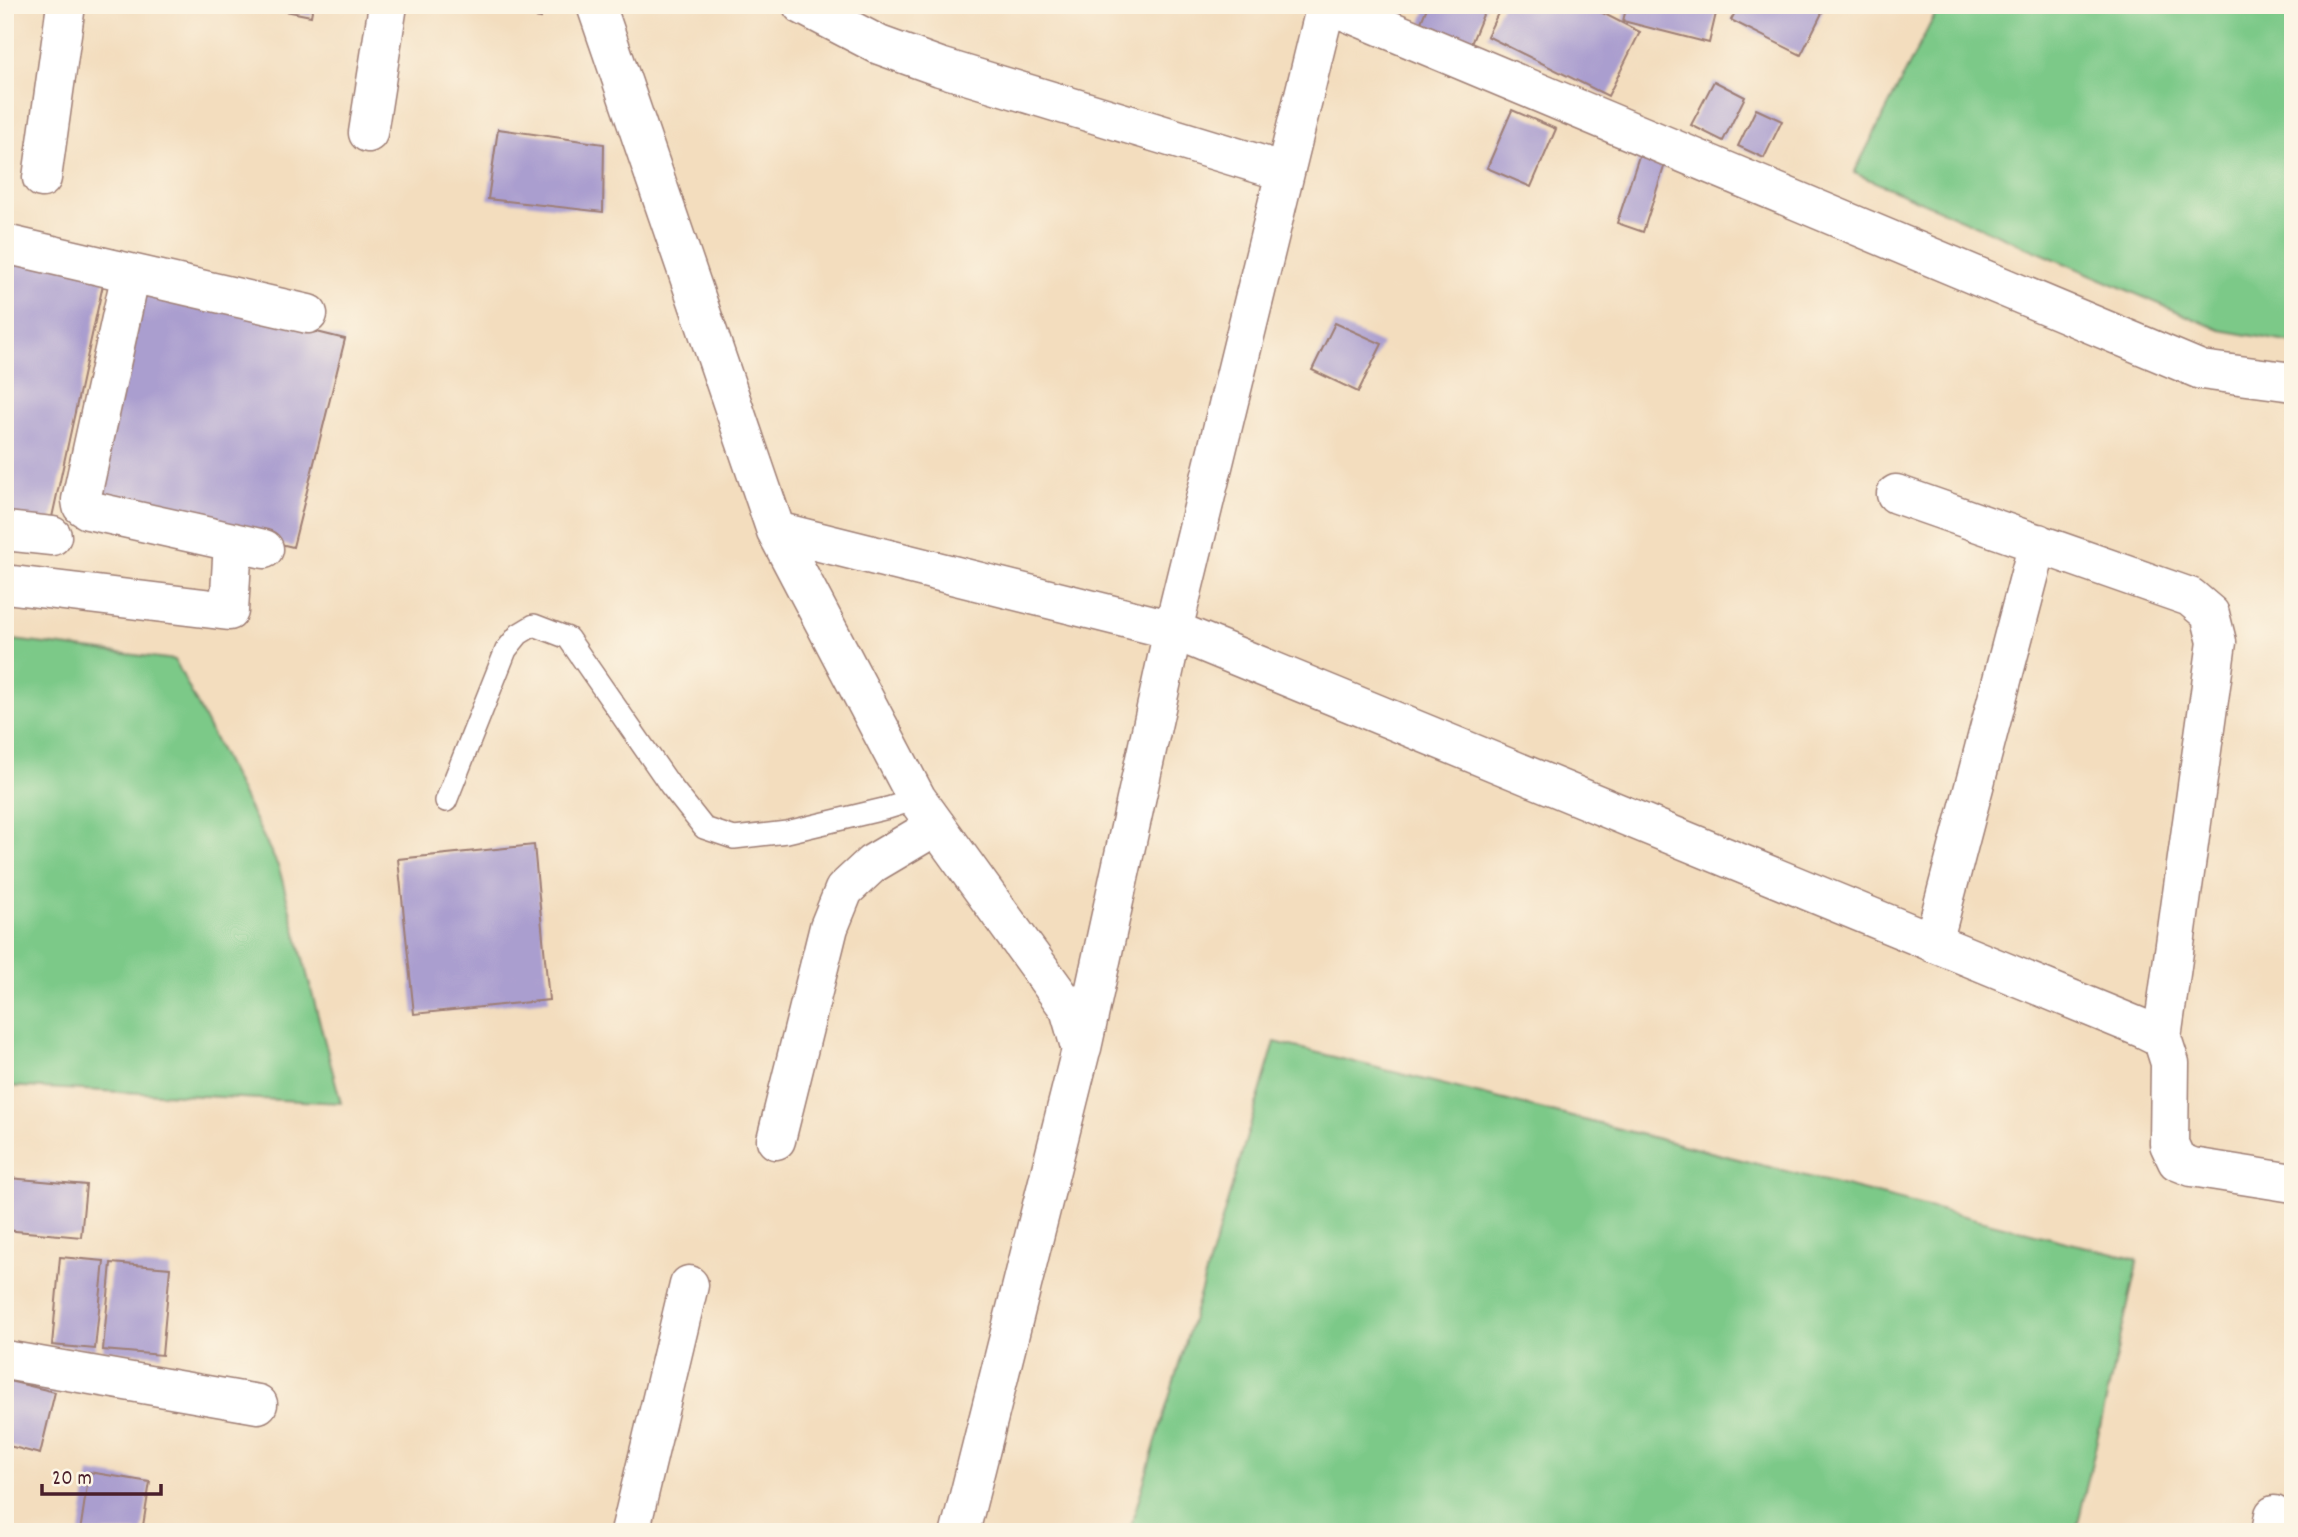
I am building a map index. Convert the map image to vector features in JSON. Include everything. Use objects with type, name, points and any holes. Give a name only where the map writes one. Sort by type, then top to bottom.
[{"type":"street","points":[[42,178],[66,5]]},
{"type":"street","points":[[369,133],[388,5]]},
{"type":"street","points":[[596,5],[776,531],[927,812],[1069,1009],[1081,1050]]},
{"type":"street","points":[[802,5],[879,46],[1285,172]]},
{"type":"street","points":[[960,1532],[1081,1050],[1172,630],[1328,5],[1381,14],[2201,370],[2293,382]]},
{"type":"street","points":[[5,244],[308,314]]},
{"type":"street","points":[[5,584],[229,611],[249,546],[88,510],[82,506],[81,500],[131,273]]},
{"type":"street","points":[[1896,494],[2190,597],[2210,614],[2217,642],[2162,1038],[2169,1063],[2169,1144],[2177,1161],[2192,1167],[2293,1183]]},
{"type":"street","points":[[5,531],[52,536]]},
{"type":"street","points":[[776,531],[1172,630],[2162,1038]]},
{"type":"street","points":[[1933,943],[2038,543]]},
{"type":"street","points":[[776,1140],[830,927],[844,890],[927,812]]},
{"type":"street","points":[[630,1532],[689,1285]]},
{"type":"street","points":[[5,1360],[258,1404]]},
{"type":"lane","points":[[446,800],[506,650],[519,634],[534,625],[568,638],[670,785],[705,828],[734,838],[787,832],[888,808],[927,812]]},
{"type":"green space","points":[[1940,5],[2293,5],[2293,343],[2220,330],[1854,173]]},
{"type":"green space","points":[[5,639],[175,660],[279,868],[341,1103],[5,1086]]},
{"type":"green space","points":[[1275,1042],[2138,1260],[2076,1532],[1129,1532]]},
{"type":"building","points":[[255,5],[313,5],[311,16]]},
{"type":"building","points":[[499,5],[543,5],[541,18],[498,11]]},
{"type":"building","points":[[1428,5],[1487,5],[1471,44],[1421,22]]},
{"type":"building","points":[[1502,5],[1587,5],[1640,32],[1608,96],[1487,36]]},
{"type":"building","points":[[1627,5],[1718,5],[1709,43],[1623,21]]},
{"type":"building","points":[[1739,5],[1812,5],[1823,11],[1801,55],[1731,20]]},
{"type":"building","points":[[1714,81],[1745,97],[1723,141],[1691,125]]},
{"type":"building","points":[[1756,109],[1782,121],[1764,158],[1738,146]]},
{"type":"building","points":[[1512,110],[1556,129],[1531,187],[1487,168]]},
{"type":"building","points":[[498,129],[604,144],[603,212],[488,199]]},
{"type":"building","points":[[1639,156],[1665,164],[1643,232],[1617,223]]},
{"type":"building","points":[[5,249],[106,271],[49,531],[5,522]]},
{"type":"building","points":[[144,289],[345,339],[293,547],[91,498]]},
{"type":"building","points":[[1335,323],[1382,344],[1358,392],[1312,370]]},
{"type":"building","points":[[534,845],[549,1000],[414,1014],[398,859]]},
{"type":"building","points":[[9,1178],[86,1185],[81,1237],[5,1230]]},
{"type":"building","points":[[60,1257],[104,1261],[95,1349],[52,1345]]},
{"type":"building","points":[[111,1263],[170,1268],[162,1355],[103,1350]]},
{"type":"building","points":[[5,1380],[55,1392],[40,1454],[5,1445]]},
{"type":"building","points":[[89,1472],[150,1482],[142,1532],[80,1532]]}]
